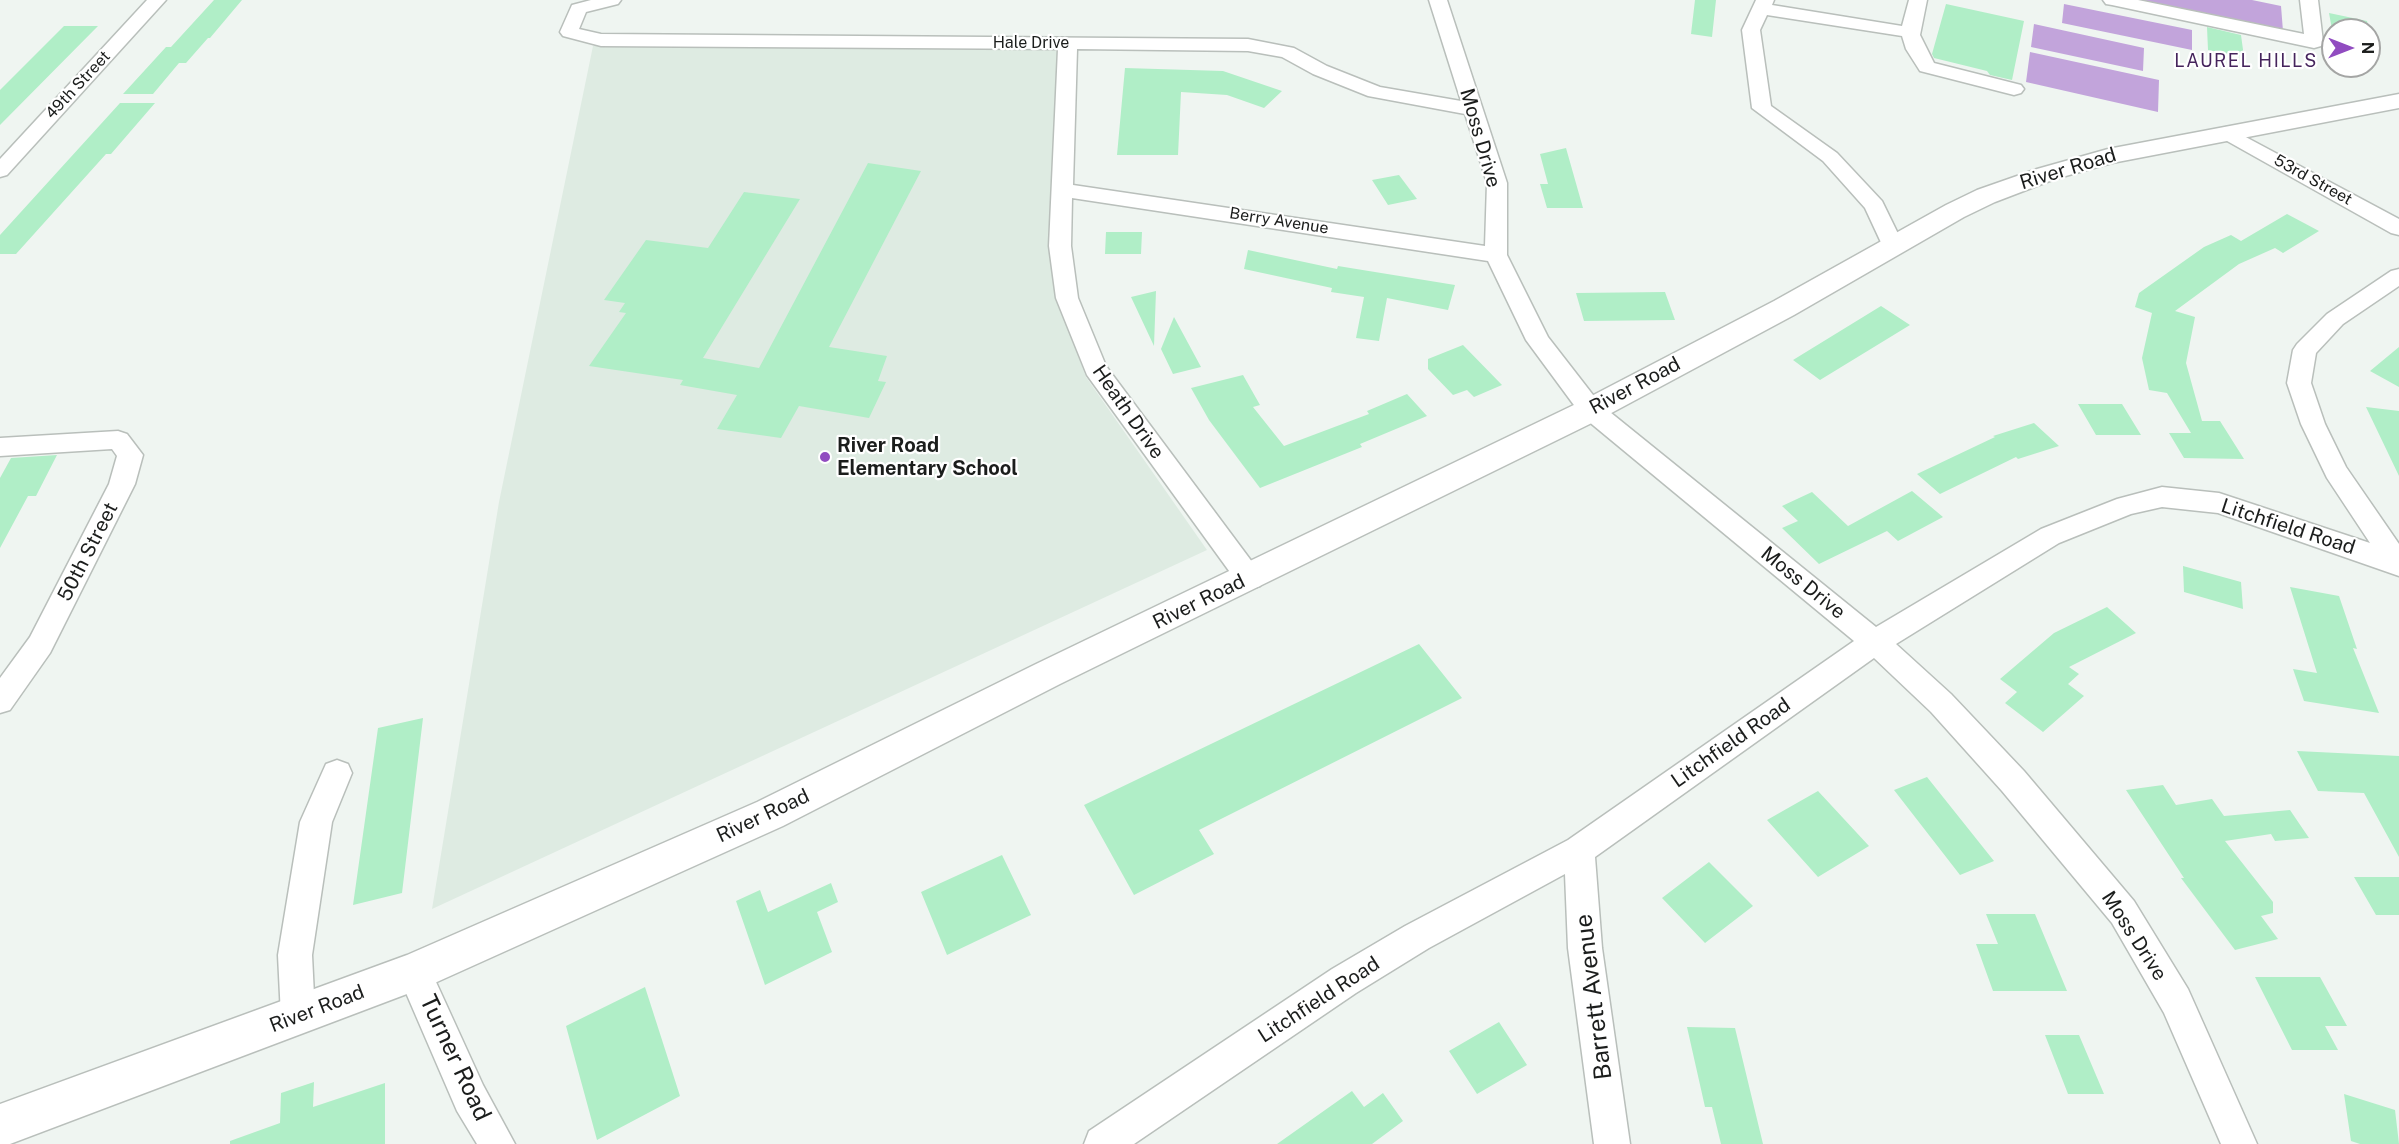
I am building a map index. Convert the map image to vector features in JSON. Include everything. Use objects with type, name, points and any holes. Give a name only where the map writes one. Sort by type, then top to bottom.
[{"type":"main road","name":"River Road","points":[[0,1126],[414,972],[770,814],[1048,674],[1250,578],[1591,410],[1784,308],[1955,211],[1986,196],[2046,174],[2108,156],[2399,101]]},
{"type":"street","name":"49th Street","points":[[0,171],[157,0]]},
{"type":"street","name":"Hale Drive","points":[[612,0],[578,9],[569,32],[601,40],[1248,45],[1287,52],[1320,70],[1375,92],[1472,109]]},
{"type":"street","name":"Moss Drive","points":[[1438,0],[1497,183],[1496,255],[1538,340],[1591,410],[1875,642],[1941,703],[2013,781],[2123,912],[2176,1001],[2239,1144]]},
{"type":"street","points":[[1918,0],[1908,32],[1912,45],[1927,68],[2014,89]]},
{"type":"street","points":[[2112,0],[2314,42],[2309,0]]},
{"type":"street","points":[[1893,246],[1875,206],[1830,157],[1762,108],[1752,30],[1773,5],[1908,32]]},
{"type":"street","name":"Heath Drive","points":[[1068,43],[1060,246],[1067,298],[1095,369],[1250,578]]},
{"type":"street","name":"53rd Street","points":[[2227,133],[2399,228]]},
{"type":"street","name":"Berry Avenue","points":[[1062,190],[1168,204],[1496,255]]},
{"type":"street","points":[[2398,563],[2336,471],[2313,424],[2299,383],[2305,350],[2335,319],[2399,276]]},
{"type":"street","name":"50th Street","points":[[0,447],[118,440],[130,455],[122,484],[40,645],[0,701]]},
{"type":"street","name":"Litchfield Road","points":[[1102,1144],[1344,981],[1417,938],[1579,850],[1875,642],[2050,536],[2126,506],[2162,497],[2219,503],[2398,563]]},
{"type":"street","points":[[298,1016],[295,955],[314,833],[316,822],[337,773]]},
{"type":"street","name":"Barrett Avenue","points":[[1579,850],[1585,948],[1612,1144]]},
{"type":"street","name":"Turner Road","points":[[414,972],[470,1098],[496,1144]]},
{"type":"shaded area","points":[[2133,0],[2252,0],[2281,6],[2283,31]]},
{"type":"shaded area","points":[[2064,4],[2192,30],[2192,50],[2062,23]]},
{"type":"shaded area","points":[[2034,24],[2144,48],[2143,71],[2031,47]]},
{"type":"shaded area","name":"River Road Elementary School","points":[[593,46],[1062,46],[1057,298],[1086,377],[1207,550],[432,909],[499,502]]},
{"type":"shaded area","points":[[2030,52],[2159,80],[2158,112],[2026,82]]},
{"type":"building","points":[[214,0],[242,0],[210,38],[186,63],[179,63],[153,94],[123,94],[166,47],[171,47]]},
{"type":"building","points":[[1695,0],[1716,0],[1712,37],[1691,34]]},
{"type":"building","points":[[1946,4],[2024,21],[2012,80],[1990,75],[1987,71],[1934,58],[1932,54]]},
{"type":"building","points":[[2329,13],[2353,18],[2330,18]]},
{"type":"building","points":[[64,26],[98,26],[0,125],[0,90]]},
{"type":"building","points":[[2207,27],[2241,35],[2244,57],[2208,50]]},
{"type":"building","points":[[1125,68],[1223,71],[1282,91],[1264,108],[1227,95],[1181,92],[1178,155],[1117,155]]},
{"type":"building","points":[[120,103],[155,103],[111,154],[106,154],[16,254],[0,254],[0,235]]},
{"type":"building","points":[[1566,148],[1583,208],[1547,208],[1540,184],[1548,184],[1540,154]]},
{"type":"building","points":[[868,163],[921,171],[829,347],[887,356],[878,381],[886,382],[869,418],[799,406],[781,438],[717,429],[737,395],[680,385],[683,380],[589,366],[626,313],[619,312],[625,303],[604,300],[646,240],[708,248],[744,192],[800,199],[703,358],[759,368]]},
{"type":"building","points":[[1399,175],[1417,199],[1388,205],[1372,180]]},
{"type":"building","points":[[2287,214],[2319,231],[2283,253],[2275,248],[2239,264],[2175,311],[2195,317],[2186,363],[2202,421],[2220,421],[2244,459],[2184,458],[2169,433],[2191,433],[2167,393],[2149,390],[2142,358],[2152,313],[2135,307],[2139,293],[2204,247],[2231,235],[2241,241]]},
{"type":"building","points":[[1106,232],[1142,232],[1141,254],[1105,254]]},
{"type":"building","points":[[1248,250],[1337,269],[1338,266],[1455,285],[1448,310],[1387,298],[1379,341],[1356,338],[1364,297],[1331,292],[1332,288],[1244,269]]},
{"type":"building","points":[[1156,291],[1154,346],[1131,297]]},
{"type":"building","points":[[1665,292],[1675,320],[1584,321],[1576,293]]},
{"type":"building","points":[[1881,306],[1910,325],[1820,380],[1793,360]]},
{"type":"building","points":[[1174,317],[1201,367],[1173,374],[1161,349]]},
{"type":"building","points":[[1463,345],[1502,385],[1474,397],[1467,390],[1453,395],[1428,369],[1428,359]]},
{"type":"building","points":[[2399,347],[2399,387],[2370,371]]},
{"type":"building","points":[[1243,375],[1260,405],[1253,407],[1284,446],[1369,414],[1367,411],[1407,394],[1427,416],[1360,444],[1362,447],[1260,488],[1209,420],[1191,388]]},
{"type":"building","points":[[2078,404],[2122,404],[2141,435],[2096,435]]},
{"type":"building","points":[[2366,407],[2399,411],[2399,476]]},
{"type":"building","points":[[2034,423],[2059,446],[2018,459],[2016,457],[1940,494],[1917,474],[1995,437],[1993,436]]},
{"type":"building","points":[[57,455],[36,496],[28,496],[0,548],[0,478],[11,458]]},
{"type":"building","points":[[1912,491],[1943,517],[1898,541],[1887,531],[1819,564],[1782,528],[1798,521],[1782,506],[1812,492],[1848,526]]},
{"type":"building","points":[[2183,566],[2241,582],[2243,609],[2184,592]]},
{"type":"building","points":[[2290,587],[2339,596],[2357,649],[2353,648],[2379,713],[2304,701],[2293,669],[2317,673]]},
{"type":"building","points":[[2107,607],[2136,633],[2069,667],[2079,674],[2068,684],[2084,696],[2043,732],[2005,703],[2017,692],[2000,679],[2054,633]]},
{"type":"building","points":[[1419,644],[1462,698],[1199,830],[1214,854],[1134,895],[1084,805]]},
{"type":"building","points":[[423,718],[402,893],[353,905],[378,728]]},
{"type":"building","points":[[2297,751],[2399,756],[2399,857],[2364,793],[2318,791]]},
{"type":"building","points":[[1927,777],[1994,861],[1960,875],[1894,790]]},
{"type":"building","points":[[2163,785],[2176,805],[2212,799],[2224,816],[2290,810],[2309,838],[2275,841],[2271,834],[2225,841],[2273,902],[2273,913],[2261,916],[2278,939],[2235,950],[2181,878],[2184,878],[2126,790]]},
{"type":"building","points":[[1818,791],[1869,846],[1818,877],[1767,820]]},
{"type":"building","points":[[1002,855],[1031,915],[947,955],[921,892]]},
{"type":"building","points":[[1709,862],[1753,906],[1705,943],[1662,898]]},
{"type":"building","points":[[2354,877],[2399,877],[2399,915],[2376,915]]},
{"type":"building","points":[[831,883],[838,902],[817,912],[832,952],[765,985],[736,901],[760,890],[768,912]]},
{"type":"building","points":[[1986,914],[2035,914],[2067,991],[1993,991],[1976,944],[1998,944]]},
{"type":"building","points":[[2255,977],[2320,977],[2347,1026],[2325,1026],[2338,1050],[2292,1050]]},
{"type":"building","points":[[645,987],[680,1096],[597,1140],[566,1026]]},
{"type":"building","points":[[1499,1022],[1527,1065],[1477,1094],[1449,1051]]},
{"type":"building","points":[[1687,1027],[1735,1028],[1763,1144],[1721,1144],[1712,1107],[1705,1107]]},
{"type":"building","points":[[2045,1035],[2079,1035],[2104,1094],[2068,1094]]},
{"type":"building","points":[[314,1082],[313,1107],[385,1083],[385,1144],[230,1144],[230,1141],[280,1123],[281,1093]]},
{"type":"building","points":[[1352,1091],[1364,1107],[1383,1093],[1403,1121],[1372,1144],[1277,1144]]},
{"type":"building","points":[[2344,1094],[2395,1110],[2399,1144],[2360,1144],[2351,1141]]},
{"type":"place","name":"River Road Elementary School","points":[[825,457]]},
{"type":"district","name":"LAUREL HILLS","points":[[2246,61]]}]
